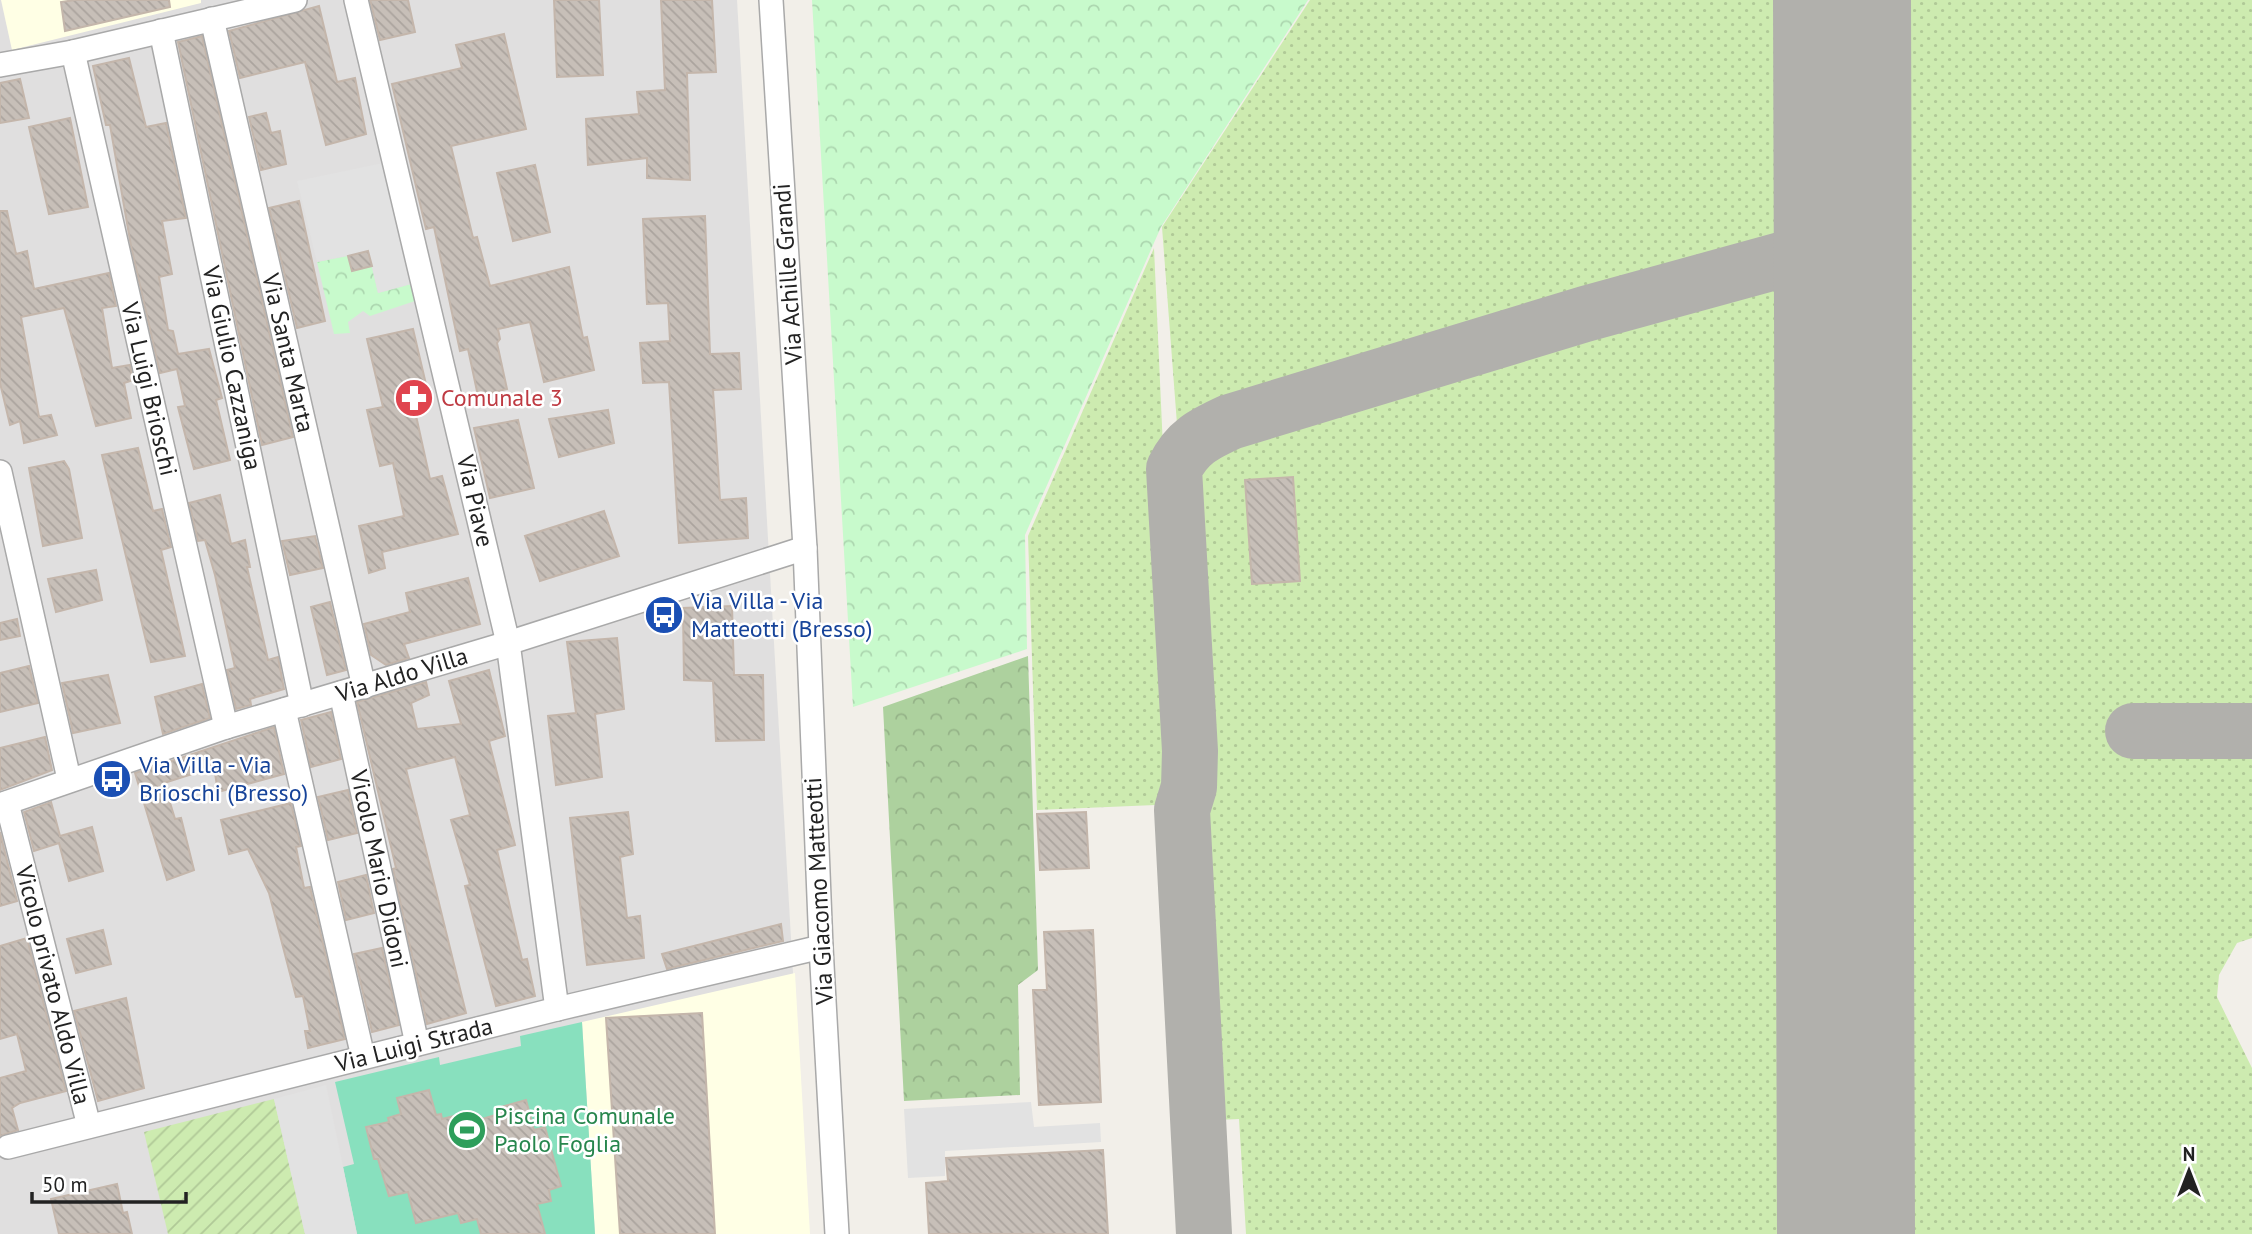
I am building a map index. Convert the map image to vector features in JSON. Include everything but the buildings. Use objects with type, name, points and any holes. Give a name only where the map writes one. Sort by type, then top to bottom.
[{"type":"street","points":[[0,65],[73,52],[295,0]]},
{"type":"street","name":"Via Piave","points":[[356,0],[508,643],[557,1009]]},
{"type":"street","name":"Via Achille Grandi","points":[[771,0],[805,548]]},
{"type":"street","name":"Via Santa Marta","points":[[212,19],[364,687]]},
{"type":"street","name":"Via Giulio Cazzaniga","points":[[161,31],[363,1057]]},
{"type":"street","name":"Via Luigi Brioschi","points":[[73,52],[226,727]]},
{"type":"street","points":[[0,472],[69,779]]},
{"type":"street","name":"Via Aldo Villa","points":[[4,804],[69,779],[226,727],[508,643],[805,548]]},
{"type":"street","name":"Via Giacomo Matteotti","points":[[805,548],[821,947],[837,1234]]},
{"type":"street","name":"Vicolo Mario Didoni","points":[[341,694],[417,1044]]},
{"type":"street","name":"Vicolo privato Aldo Villa","points":[[4,804],[89,1126]]},
{"type":"street","name":"Via Luigi Strada","points":[[8,1147],[557,1009],[821,947]]},
{"type":"shaded area","points":[[0,0],[737,0],[808,1234],[0,1234]]},
{"type":"shaded area","points":[[1,0],[201,0],[201,3],[12,50]]},
{"type":"shaded area","points":[[383,163],[411,284],[378,293],[368,251],[317,262],[297,181]]},
{"type":"shaded area","points":[[795,973],[810,1234],[595,1234],[582,1022]]},
{"type":"shaded area","points":[[326,1085],[357,1234],[305,1234],[274,1099]]},
{"type":"shaded area","points":[[1031,1102],[1034,1127],[1100,1123],[1101,1142],[945,1151],[945,1176],[908,1178],[904,1109]]},
{"type":"green space","points":[[812,0],[1308,0],[1161,227],[1025,535],[1027,649],[853,707]]},
{"type":"green space","points":[[1310,0],[1793,0],[1795,240],[1177,424],[1162,227]]},
{"type":"green space","points":[[1887,0],[2252,0],[2252,938],[2237,943],[2219,975],[2217,997],[2252,1068],[2252,1234],[1893,1234]]},
{"type":"green space","points":[[1154,248],[1179,804],[1037,810],[1028,536]]},
{"type":"green space","points":[[348,256],[352,271],[372,266],[378,293],[411,284],[415,301],[370,316],[363,311],[348,322],[350,333],[334,334],[317,262]]},
{"type":"green space","points":[[1795,276],[1797,1234],[1246,1234],[1239,1119],[1217,1120],[1204,810],[1184,470],[1199,451],[1287,414],[1694,292],[1698,301]]},
{"type":"green space","points":[[1028,656],[1038,970],[1018,985],[1020,1095],[904,1101],[883,707]]},
{"type":"green space","name":"Piscina Comunale Paolo Foglia","points":[[582,1022],[595,1234],[357,1234],[343,1167],[354,1164],[335,1082],[439,1057],[440,1065],[521,1046],[520,1036]]},
{"type":"green space","points":[[274,1099],[305,1234],[168,1234],[144,1132]]},
{"type":"taxiway","points":[[1204,1234],[1182,810],[1189,787],[1190,751],[1174,469],[1179,460],[1197,440],[1230,422],[1585,314],[1843,243]]},
{"type":"taxiway","points":[[2133,731],[2252,731]]},
{"type":"runway","points":[[1842,0],[1846,1234]]},
{"type":"place","name":"Comunale 3","points":[[414,398]]},
{"type":"place","name":"Via Villa - Via Matteotti (Bresso)","points":[[664,615]]},
{"type":"place","name":"Via Villa - Via Brioschi (Bresso)","points":[[112,779]]},
{"type":"place","name":"Piscina Comunale Paolo Foglia","points":[[467,1130]]}]
